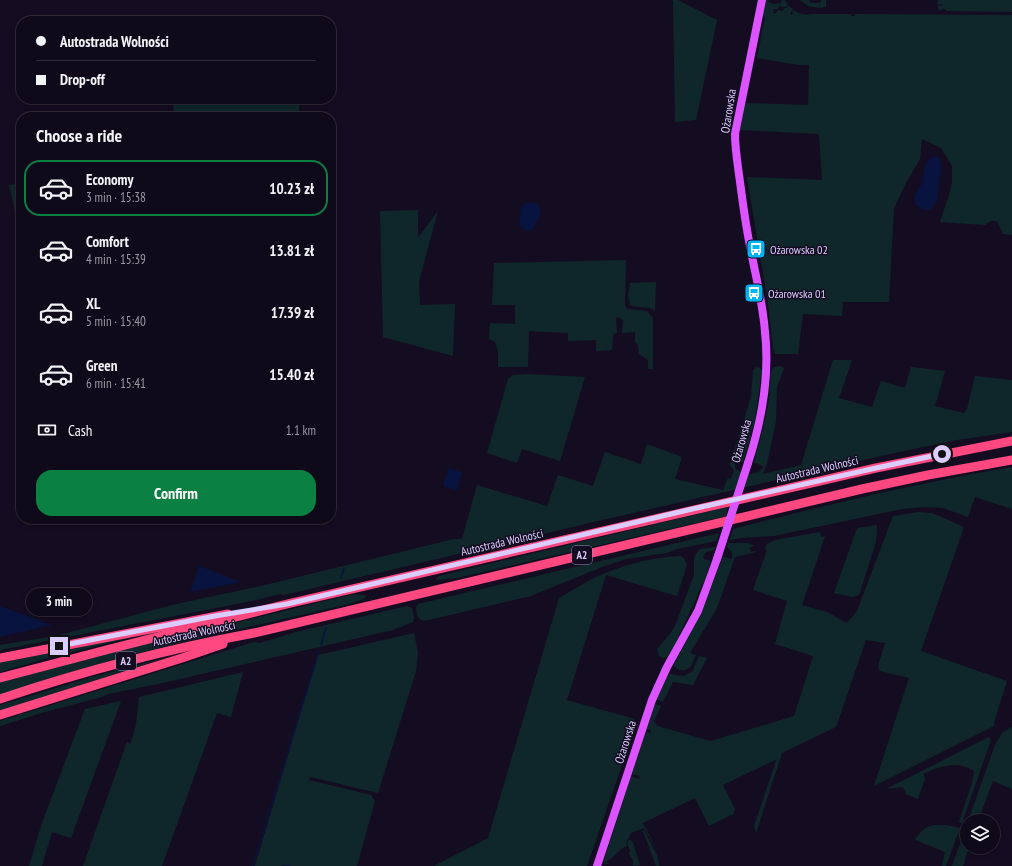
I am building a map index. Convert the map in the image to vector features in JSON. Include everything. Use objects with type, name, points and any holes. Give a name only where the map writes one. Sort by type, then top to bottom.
[{"type":"highway","name":"Autostrada Wolności","points":[[0,678],[287,604],[876,468],[1012,442]]},
{"type":"highway","name":"Autostrada Wolności","points":[[0,699],[84,672],[194,644],[254,633],[928,475],[1012,460]]},
{"type":"highway","points":[[0,658],[215,616],[287,604]]},
{"type":"highway","points":[[0,715],[182,658],[254,633]]},
{"type":"main road","name":"Ożarowska","points":[[597,866],[652,700],[667,667],[698,611],[748,463],[762,410],[766,374],[766,349],[762,306],[746,226],[736,150],[736,134],[762,0]]},
{"type":"green space","points":[[673,0],[678,0],[717,20],[696,120],[675,122]]},
{"type":"green space","points":[[764,0],[769,0],[768,2],[774,4],[781,3],[782,0],[785,0],[788,5],[786,7],[779,6],[778,9],[774,9],[773,13],[775,14],[778,10],[783,11],[789,6],[793,9],[790,14],[792,15],[793,10],[809,15],[851,14],[851,16],[855,16],[855,14],[1012,15],[1012,235],[1003,234],[997,221],[991,221],[985,225],[940,222],[952,182],[952,166],[941,148],[922,139],[920,159],[894,208],[889,302],[843,302],[842,316],[803,314],[798,354],[775,354],[773,348],[768,303],[747,177],[822,180],[819,134],[740,130],[745,103],[808,105],[809,65],[798,65],[757,58],[765,17],[761,16]]},
{"type":"green space","points":[[800,0],[809,0],[810,3],[820,3],[821,0],[826,0],[826,7],[820,8],[820,4],[819,8],[808,6]]},
{"type":"green space","points":[[938,0],[1012,0],[1012,12],[946,11],[946,9],[942,9],[941,11],[938,9],[938,5],[943,5],[937,4]]},
{"type":"green space","points":[[173,104],[299,104],[299,112],[174,112]]},
{"type":"green space","points":[[16,184],[16,216],[9,185]]},
{"type":"green space","points":[[418,210],[418,238],[438,211],[419,281],[420,305],[455,304],[453,356],[383,337],[380,211]]},
{"type":"green space","points":[[626,260],[625,306],[628,309],[647,311],[653,318],[653,369],[648,369],[648,360],[639,354],[638,345],[635,342],[635,332],[622,333],[623,320],[618,317],[616,318],[617,333],[613,334],[612,350],[596,351],[596,340],[568,341],[568,333],[529,331],[528,367],[498,367],[498,351],[495,342],[489,339],[490,323],[515,324],[515,305],[492,305],[494,263]]},
{"type":"green space","points":[[656,282],[655,311],[649,308],[630,305],[628,296],[630,283]]},
{"type":"green space","points":[[833,360],[852,360],[839,398],[872,407],[881,381],[905,388],[911,367],[945,371],[935,406],[964,413],[967,409],[975,376],[1012,380],[1012,432],[957,440],[890,454],[284,595],[280,594],[252,601],[0,650],[0,645],[56,636],[172,605],[265,585],[454,539],[462,539],[477,485],[547,506],[558,475],[593,486],[605,452],[641,464],[647,444],[682,457],[675,479],[723,490],[728,478],[731,479],[734,470],[730,464],[751,397],[753,370],[756,367],[760,368],[762,371],[755,419],[743,462],[735,460],[735,468],[750,474],[758,472],[763,466],[754,462],[767,409],[771,372],[774,367],[781,366],[784,368],[777,387],[776,421],[767,464],[763,474],[801,465]]},
{"type":"green space","points":[[527,374],[585,377],[560,461],[522,449],[517,463],[487,453],[508,379],[513,375]]},
{"type":"green space","points":[[1012,467],[1012,509],[975,497],[968,517],[943,508],[924,507],[902,509],[774,536],[730,540],[733,529],[802,511],[942,480]]},
{"type":"green space","points":[[728,507],[726,516],[457,578],[437,580],[436,578],[459,571]]},
{"type":"green space","points":[[919,512],[932,513],[964,527],[921,651],[1007,681],[994,726],[874,786],[909,678],[880,671],[878,666],[885,643],[866,640],[836,727],[782,753],[756,833],[754,826],[776,761],[775,760],[723,785],[735,809],[733,814],[709,826],[695,798],[643,823],[658,853],[644,828],[631,833],[626,843],[627,846],[621,849],[606,862],[609,864],[605,864],[604,860],[631,776],[639,779],[640,776],[632,774],[646,732],[651,733],[651,730],[647,729],[655,704],[661,706],[654,721],[657,726],[711,741],[794,716],[813,656],[775,644],[787,601],[753,590],[767,550],[765,550],[767,544],[775,540],[820,532],[821,537],[825,536],[802,605],[827,612],[847,623],[857,611],[893,516]]},
{"type":"green space","points":[[877,525],[876,542],[859,595],[852,597],[834,593],[857,528]]},
{"type":"green space","points":[[719,533],[717,541],[677,549],[667,553],[626,559],[602,567],[531,596],[424,621],[417,615],[416,607],[418,604]]},
{"type":"green space","points":[[728,543],[748,543],[754,546],[749,548],[751,552],[756,552],[735,557],[717,608],[690,653],[696,655],[691,666],[686,670],[679,670],[674,665],[701,614],[723,557],[732,559],[732,552],[727,547]]},
{"type":"green space","points":[[715,547],[714,550],[706,552],[703,556],[704,559],[711,561],[705,579],[674,646],[668,656],[663,658],[659,656],[657,649],[675,626],[694,575],[694,558],[700,549]]},
{"type":"green space","points":[[680,556],[684,558],[687,565],[677,596],[606,575],[567,700],[635,719],[630,742],[587,866],[434,866],[488,838],[559,598],[602,574],[634,563],[652,559]]},
{"type":"green space","points":[[354,594],[366,596],[365,598],[353,603],[131,655],[43,680],[0,695],[0,682],[89,658]]},
{"type":"green space","points":[[407,606],[412,608],[414,617],[413,622],[393,630],[163,683],[108,694],[0,726],[0,721],[254,642],[260,643],[296,632]]},
{"type":"green space","points":[[154,632],[48,658],[0,672],[0,662]]},
{"type":"green space","points":[[414,633],[418,653],[416,671],[378,793],[310,777],[309,780],[371,795],[375,801],[357,866],[255,866],[318,655]]},
{"type":"green space","points":[[171,656],[0,711],[0,705],[92,677]]},
{"type":"green space","points":[[699,656],[707,658],[693,685],[673,682],[663,702],[657,699],[669,674],[684,676],[692,672]]},
{"type":"green space","points":[[243,672],[231,717],[217,713],[162,866],[83,866],[127,742],[130,744],[134,733],[139,697]]},
{"type":"green space","points":[[121,701],[71,838],[52,832],[42,866],[29,866],[42,823],[85,709]]},
{"type":"green space","points":[[1012,727],[1012,789],[993,781],[981,814],[970,814],[995,745],[1002,733]]},
{"type":"green space","points":[[989,737],[991,740],[965,814],[962,814],[972,783],[974,771],[968,768],[948,765],[923,774],[925,778],[918,799],[906,794],[903,787],[886,789]]},
{"type":"green space","points":[[934,825],[947,825],[960,828],[946,866],[942,866],[945,852],[915,840],[923,830]]},
{"type":"green space","points":[[644,830],[657,855],[659,866],[656,866],[643,831],[639,832]]},
{"type":"green space","points":[[629,840],[633,843],[640,865],[633,866],[633,860],[629,854],[630,851],[627,843]]},
{"type":"green space","points":[[960,844],[960,854],[967,854],[963,866],[952,866]]},
{"type":"shaded area","points":[[936,156],[942,165],[938,198],[930,210],[924,209],[915,204],[915,197],[922,183],[926,163],[932,157]]},
{"type":"shaded area","points":[[530,202],[539,206],[541,210],[537,222],[532,230],[528,231],[523,229],[520,224],[520,208],[522,205]]},
{"type":"shaded area","points":[[449,468],[462,472],[457,490],[445,487],[443,484]]},
{"type":"shaded area","points":[[199,566],[241,582],[190,592]]},
{"type":"shaded area","points":[[0,606],[52,625],[0,637]]},
{"type":"waterway","points":[[341,578],[344,568]]},
{"type":"waterway","points":[[321,645],[326,628]]},
{"type":"waterway","points":[[253,866],[319,651]]},
{"type":"waterway","points":[[282,866],[291,866]]},
{"type":"place","name":"Ożarowska 02","points":[[756,249]]},
{"type":"place","name":"Ożarowska 01","points":[[754,293]]},
{"type":"route","points":[[59,646],[215,616],[287,604],[688,510],[942,454]]}]
